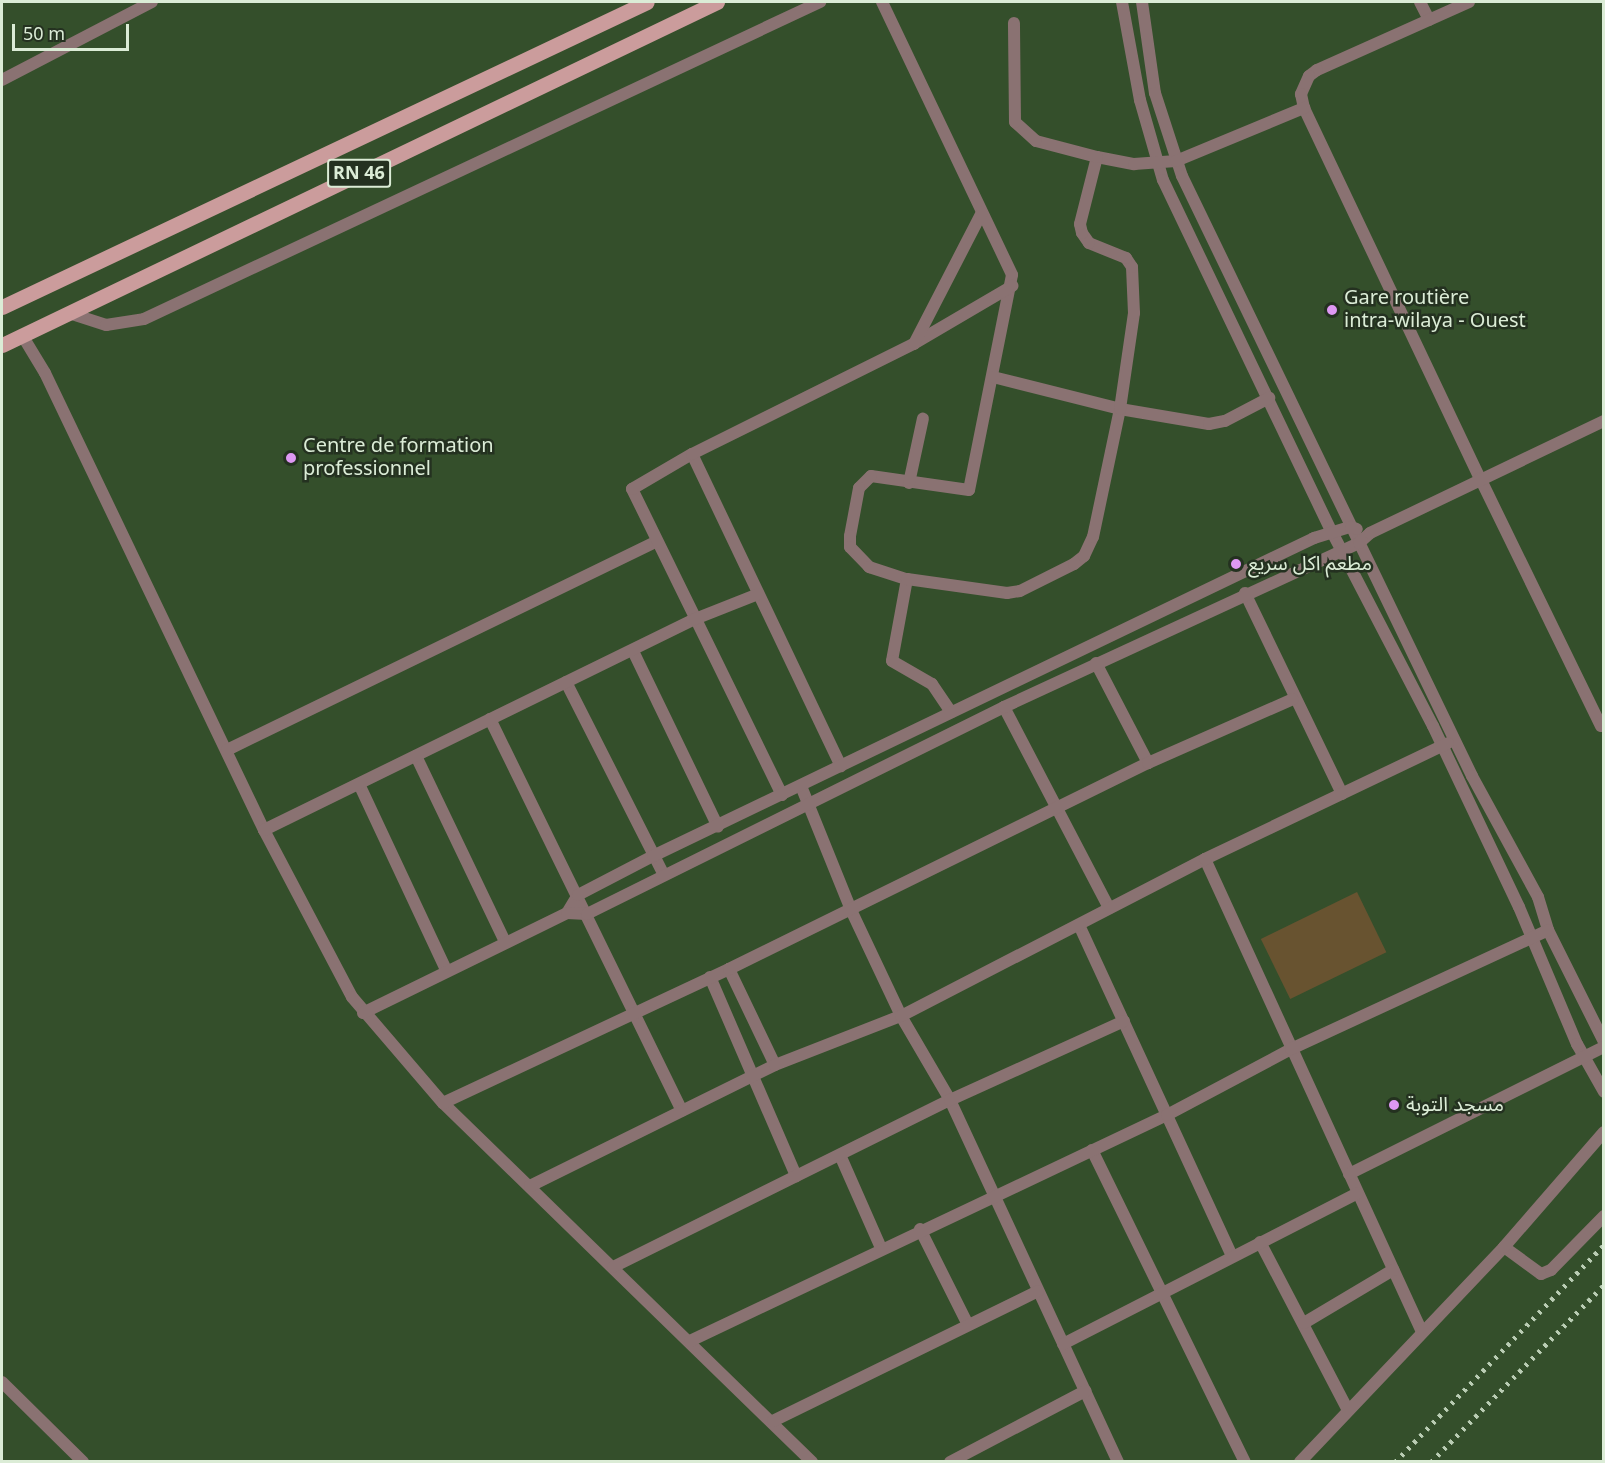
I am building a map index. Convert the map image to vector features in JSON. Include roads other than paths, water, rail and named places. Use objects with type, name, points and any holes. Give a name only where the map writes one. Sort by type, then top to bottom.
[{"type":"main road","name":"RN 46","points":[[2,307],[647,2]]},
{"type":"main road","name":"RN 46","points":[[2,345],[717,2]]},
{"type":"street","points":[[2,80],[152,2]]},
{"type":"street","points":[[69,313],[106,325],[144,319],[819,2]]},
{"type":"street","points":[[882,2],[982,212],[1005,255],[1012,286],[969,490],[871,476],[865,480],[860,488],[850,536],[850,547],[869,567],[907,579],[1007,593],[1020,591],[1074,564],[1084,555],[1093,537],[1120,409],[1135,294],[1132,267],[1126,258],[1089,243],[1082,233],[1080,224],[1097,157]]},
{"type":"street","points":[[1122,2],[1140,100],[1157,165],[1201,264],[1269,398],[1332,532],[1442,746],[1583,1054],[1604,1092]]},
{"type":"street","points":[[1142,2],[1155,93],[1176,161],[1454,739],[1538,897],[1548,930],[1604,1042]]},
{"type":"street","points":[[1420,2],[1429,20]]},
{"type":"street","points":[[1468,2],[1309,76],[1301,94],[1304,108],[1601,726]]},
{"type":"street","points":[[1014,23],[1017,75],[1014,115],[1019,129],[1036,141],[1097,157],[1157,165],[1176,161],[1304,108]]},
{"type":"street","points":[[914,344],[982,212]]},
{"type":"street","points":[[782,795],[632,489],[692,454],[914,344],[1012,286]]},
{"type":"street","points":[[22,335],[45,373],[264,830],[363,1013],[443,1103],[812,1461]]},
{"type":"street","points":[[993,377],[1120,409],[1209,424],[1225,421],[1269,398]]},
{"type":"street","points":[[909,483],[923,418]]},
{"type":"street","points":[[363,1013],[446,970],[567,913],[587,914],[663,873],[808,802],[1096,663],[1245,593],[1359,543],[1370,533],[1480,478],[1604,421]]},
{"type":"street","points":[[692,454],[841,766]]},
{"type":"street","points":[[567,913],[578,895],[653,856],[718,827],[951,712],[1332,532],[1351,527],[1370,533]]},
{"type":"street","points":[[227,750],[656,542]]},
{"type":"street","points":[[907,579],[892,661],[932,684],[951,712]]},
{"type":"street","points":[[1245,593],[1293,699],[1342,794]]},
{"type":"street","points":[[264,830],[695,619],[758,594]]},
{"type":"street","points":[[633,651],[718,827]]},
{"type":"street","points":[[1096,663],[1148,763]]},
{"type":"street","points":[[566,682],[663,873]]},
{"type":"street","points":[[443,1103],[729,969],[1148,763],[1293,699]]},
{"type":"street","points":[[1004,707],[1054,808],[1109,908]]},
{"type":"street","points":[[490,720],[578,895],[682,1111]]},
{"type":"street","points":[[530,1186],[775,1065],[901,1016],[1205,859],[1454,739]]},
{"type":"street","points":[[416,756],[505,942]]},
{"type":"street","points":[[359,784],[446,970]]},
{"type":"street","points":[[801,786],[851,910],[901,1016],[950,1100],[1118,1461]]},
{"type":"street","points":[[1205,859],[1421,1330]]},
{"type":"street","points":[[1078,925],[1232,1256]]},
{"type":"street","points":[[690,1341],[992,1194],[1167,1115],[1291,1049],[1532,940],[1548,930]]},
{"type":"street","points":[[729,969],[775,1065]]},
{"type":"street","points":[[710,977],[796,1176]]},
{"type":"street","points":[[613,1267],[950,1100],[1124,1021]]},
{"type":"street","points":[[1349,1174],[1583,1054],[1604,1047]]},
{"type":"street","points":[[1300,1461],[1421,1330],[1504,1247],[1604,1132]]},
{"type":"street","points":[[1092,1150],[1245,1461]]},
{"type":"street","points":[[840,1155],[881,1248]]},
{"type":"street","points":[[1063,1344],[1232,1256],[1358,1194]]},
{"type":"street","points":[[1504,1247],[1541,1274],[1551,1270],[1604,1216]]},
{"type":"street","points":[[920,1229],[968,1325]]},
{"type":"street","points":[[1260,1242],[1348,1410]]},
{"type":"street","points":[[1304,1323],[1394,1270]]},
{"type":"street","points":[[772,1421],[1038,1291]]},
{"type":"street","points":[[2,1382],[83,1461]]},
{"type":"street","points":[[950,1461],[1085,1391]]},
{"type":"railway","points":[[1395,1462],[1604,1245]]},
{"type":"railway","points":[[1431,1462],[1604,1285]]},
{"type":"place","name":"Gare routière intra-wilaya - Ouest","points":[[1332,310]]},
{"type":"place","name":"Centre de formation professionnel","points":[[291,458]]},
{"type":"place","name":"مطعم اكل سريع","points":[[1236,564]]},
{"type":"place","name":"مسجد التوبة","points":[[1394,1105]]}]
